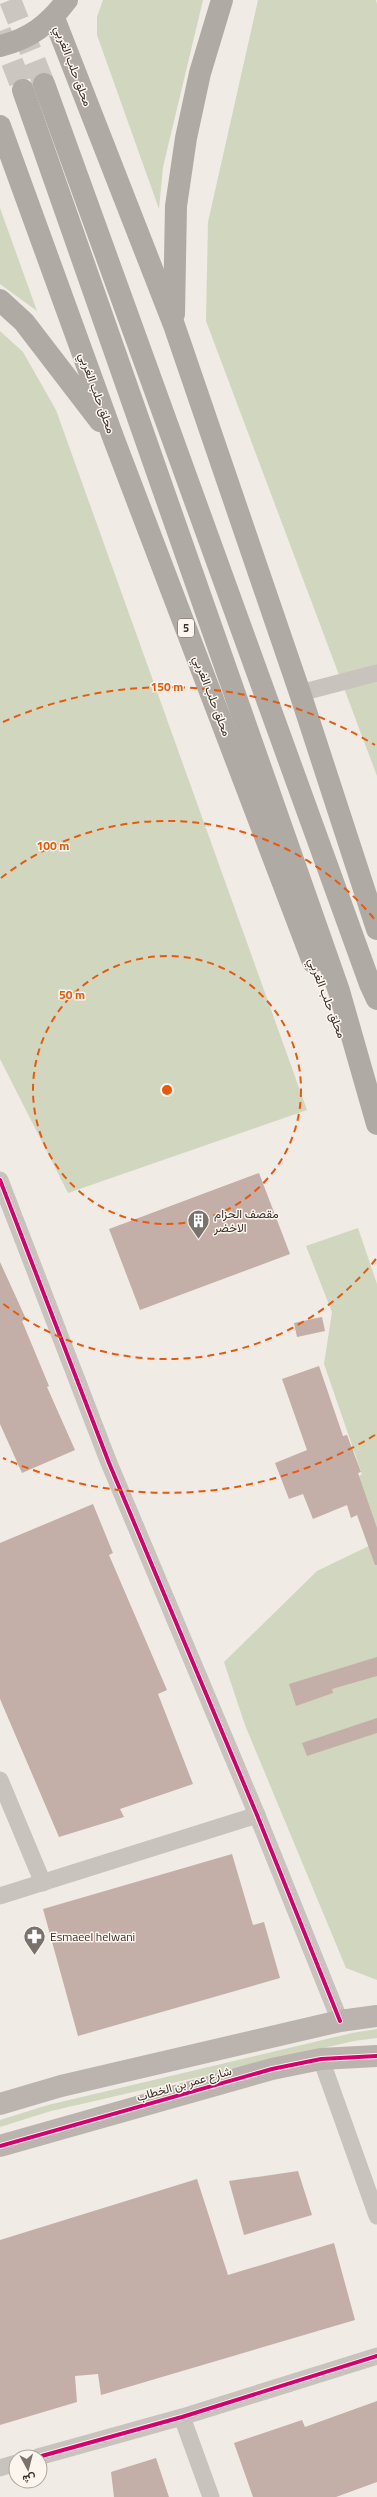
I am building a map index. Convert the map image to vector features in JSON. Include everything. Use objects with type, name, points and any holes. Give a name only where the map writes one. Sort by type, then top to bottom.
[{"type":"highway","points":[[0,46],[16,42],[37,32],[54,18],[67,0]]},
{"type":"highway","points":[[174,325],[176,206],[186,138],[200,73],[222,0]]},
{"type":"highway","name":"محلق حلب الغربي","points":[[54,18],[174,325],[300,693],[377,928]]},
{"type":"highway","points":[[44,84],[367,977],[377,999]]},
{"type":"highway","points":[[23,90],[339,991],[377,1124]]},
{"type":"highway","name":"محلق حلب الغربي","points":[[0,126],[113,437],[377,1129]]},
{"type":"highway","points":[[0,300],[24,322],[113,437]]},
{"type":"street","points":[[300,693],[377,673]]},
{"type":"street","points":[[0,1180],[109,1463],[257,1815],[340,2021]]},
{"type":"street","points":[[0,1780],[43,1883]]},
{"type":"street","points":[[0,1896],[257,1815]]},
{"type":"street","name":"شارع عمر بن الخطاب","points":[[0,2104],[61,2086],[340,2021],[377,2016]]},
{"type":"street","name":"شارع عمر بن الخطاب","points":[[0,2146],[272,2069],[321,2059],[377,2056]]},
{"type":"street","points":[[321,2059],[377,2216]]},
{"type":"street","points":[[48,2454],[182,2417],[377,2356]]},
{"type":"street","points":[[182,2417],[211,2497]]},
{"type":"green space","points":[[103,0],[203,0],[163,167],[159,209],[97,35],[97,17]]},
{"type":"green space","points":[[258,0],[376,0],[377,4],[377,776],[206,321],[208,222]]},
{"type":"green space","points":[[0,208],[37,311],[0,284]]},
{"type":"green space","points":[[0,331],[23,352],[56,410],[307,1110],[68,1193],[0,1059]]},
{"type":"green space","points":[[358,1228],[377,1284],[377,1980],[346,1968],[245,1725],[224,1662],[317,1571],[375,1543],[353,1480],[362,1474],[324,1364],[332,1312],[306,1246]]},
{"type":"green space","points":[[377,2029],[377,2038],[354,2041],[51,2111],[0,2127],[0,2120],[48,2105],[352,2033]]},
{"type":"building","name":"مقصف الحزام الاخضر","points":[[259,1173],[290,1254],[140,1310],[109,1229]]},
{"type":"building","points":[[0,1262],[26,1319],[22,1321],[49,1386],[47,1387],[75,1450],[22,1473],[0,1424]]},
{"type":"building","points":[[322,1317],[325,1331],[297,1337],[294,1323]]},
{"type":"building","points":[[319,1366],[343,1436],[347,1435],[361,1472],[358,1473],[377,1528],[377,1565],[375,1565],[357,1515],[351,1518],[347,1505],[313,1519],[303,1494],[289,1499],[275,1463],[307,1450],[282,1379]]},
{"type":"building","points":[[93,1504],[113,1553],[109,1555],[167,1690],[158,1694],[193,1784],[120,1809],[124,1817],[59,1837],[0,1699],[0,1543]]},
{"type":"building","points":[[377,1657],[377,1676],[332,1689],[333,1693],[296,1706],[289,1684]]},
{"type":"building","points":[[377,1718],[377,1733],[307,1756],[302,1743]]},
{"type":"building","points":[[232,1854],[253,1925],[264,1922],[280,1978],[78,2036],[43,1909]]},
{"type":"building","points":[[298,2171],[312,2215],[244,2235],[229,2181]]},
{"type":"building","points":[[197,2179],[228,2275],[334,2243],[355,2320],[101,2395],[98,2374],[75,2376],[77,2402],[0,2425],[0,2240]]},
{"type":"building","points":[[377,2401],[377,2482],[336,2497],[253,2497],[234,2443],[302,2420],[305,2427]]},
{"type":"building","points":[[156,2458],[169,2497],[114,2497],[111,2472]]},
{"type":"tunnel","points":[[10,0],[44,84]]},
{"type":"tunnel","points":[[0,31],[23,90]]},
{"type":"cycle path","points":[[0,1180],[109,1463],[257,1815],[340,2021]]},
{"type":"cycle path","points":[[0,2146],[272,2069],[321,2059],[377,2056]]},
{"type":"cycle path","points":[[48,2454],[182,2417],[377,2356]]},
{"type":"place","name":"مقصف الحزام الاخضر","points":[[199,1240]]},
{"type":"place","name":"Esmaeel helwani","points":[[34,1956]]}]
